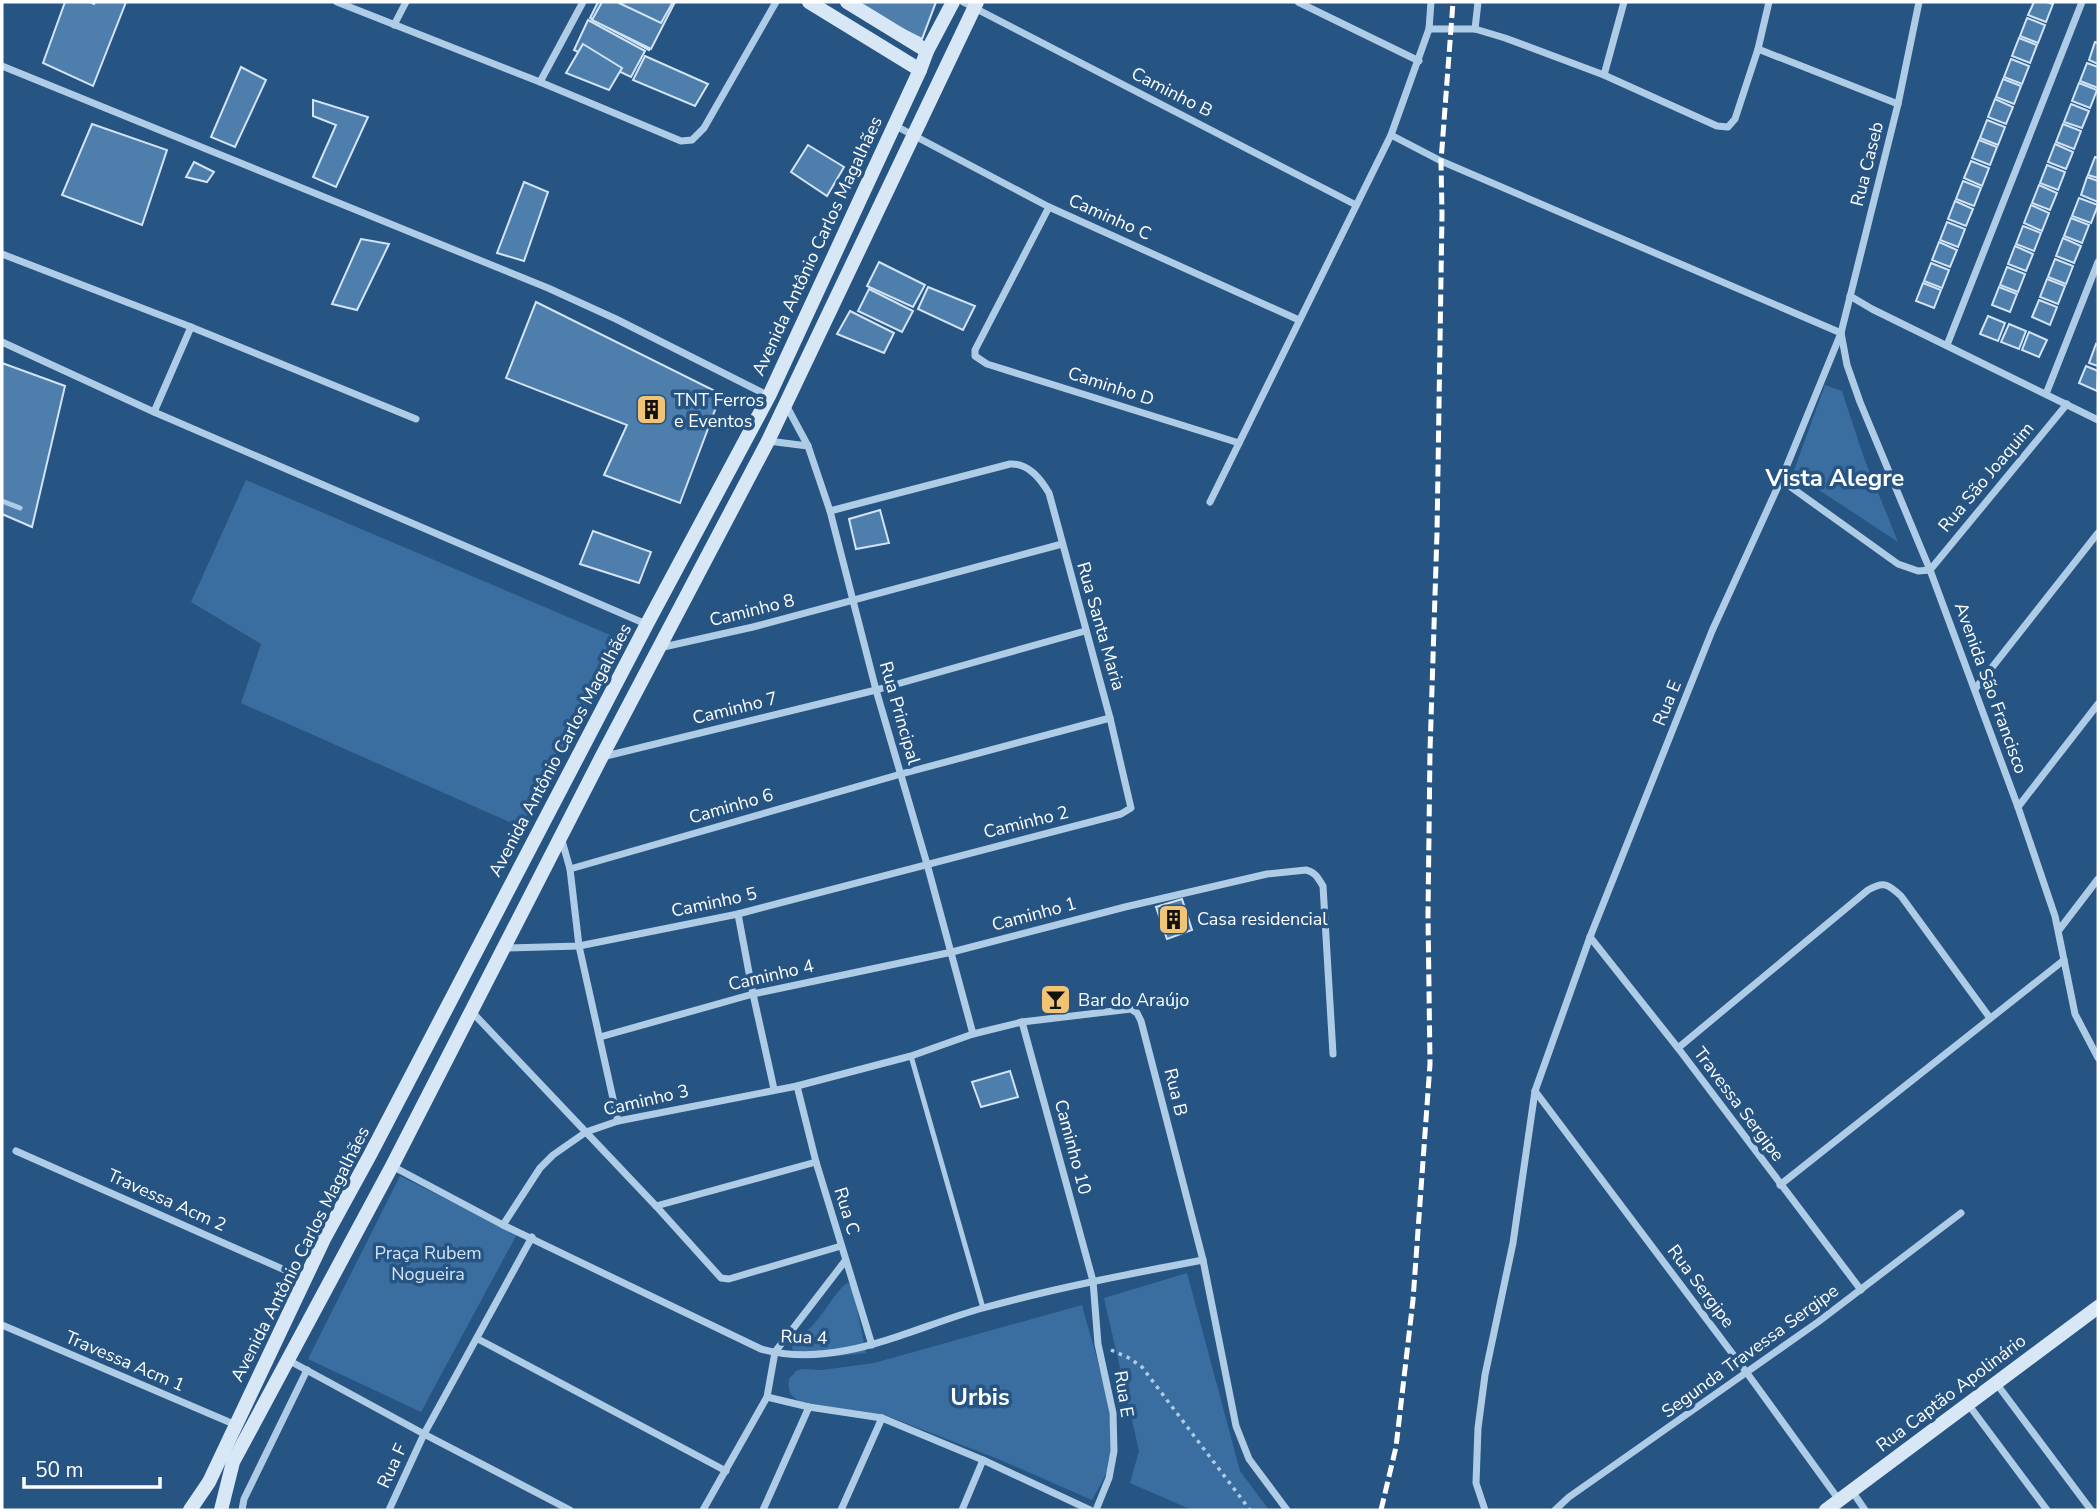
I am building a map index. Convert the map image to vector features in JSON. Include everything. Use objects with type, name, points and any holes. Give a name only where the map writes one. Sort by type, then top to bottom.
[{"type":"main road","points":[[809,2],[920,70]]},
{"type":"main road","points":[[847,2],[928,51]]},
{"type":"main road","name":"Avenida Antônio Carlos Magalhães","points":[[190,1510],[209,1482],[324,1239],[769,396],[953,2]]},
{"type":"main road","name":"Avenida Antônio Carlos Magalhães","points":[[221,1510],[233,1462],[392,1166],[786,405],[913,136],[971,4]]},
{"type":"main road","points":[[769,396],[786,405]]},
{"type":"main road","points":[[647,624],[667,633]]},
{"type":"main road","points":[[370,1155],[392,1166]]},
{"type":"main road","name":"Rua Captão Apolinário","points":[[1826,1510],[2098,1307]]},
{"type":"street","points":[[337,2],[681,141],[692,140],[704,128],[776,2]]},
{"type":"street","points":[[394,25],[405,2]]},
{"type":"street","points":[[540,82],[583,2]]},
{"type":"street","points":[[1298,2],[1419,61]]},
{"type":"street","points":[[1210,502],[1391,135],[1429,29],[1431,2]]},
{"type":"street","points":[[1475,29],[1478,2]]},
{"type":"street","points":[[1604,75],[1624,2]]},
{"type":"street","points":[[1429,29],[1475,29],[1506,38],[1604,75],[1717,126],[1728,127],[1735,119],[1758,49],[1769,2]]},
{"type":"street","name":"Rua Caseb","points":[[1841,333],[1898,104],[1919,2]]},
{"type":"street","points":[[1947,345],[2082,2]]},
{"type":"street","name":"Caminho B","points":[[971,4],[1356,205]]},
{"type":"street","points":[[1758,49],[1898,104]]},
{"type":"street","points":[[2,66],[548,288],[769,396]]},
{"type":"street","name":"Caminho C","points":[[894,125],[1049,207],[1299,320]]},
{"type":"street","points":[[1391,135],[1441,161],[1841,333]]},
{"type":"street","name":"Caminho D","points":[[1049,207],[975,350],[975,356],[988,364],[1239,443]]},
{"type":"street","points":[[2,254],[191,327],[416,419]]},
{"type":"street","points":[[2046,394],[2098,262]]},
{"type":"street","points":[[1850,296],[2098,419]]},
{"type":"street","points":[[154,412],[191,327]]},
{"type":"street","name":"Rua E","points":[[1485,1510],[1476,1483],[1478,1428],[1485,1375],[1513,1243],[1535,1091],[1590,937],[1712,631],[1781,480],[1841,333]]},
{"type":"street","name":"Avenida São Francisco","points":[[1841,333],[1847,365],[1860,402],[1930,570],[2018,807],[2059,930],[2074,1014],[2098,1058]]},
{"type":"street","points":[[2,342],[154,412],[647,624]]},
{"type":"street","name":"Rua São Joaquim","points":[[1930,570],[2067,404]]},
{"type":"street","name":"Rua Principal","points":[[786,405],[808,446],[830,511],[876,690],[973,1034]]},
{"type":"street","points":[[768,441],[808,446]]},
{"type":"street","name":"Rua Santa Maria","points":[[830,511],[1010,464],[1019,464],[1036,475],[1049,493],[1110,718],[1131,808]]},
{"type":"street","points":[[1781,480],[1898,564],[1918,571],[1930,570]]},
{"type":"street","points":[[1975,689],[2098,533]]},
{"type":"street","points":[[852,600],[1062,544]]},
{"type":"street","name":"Caminho 8","points":[[659,649],[852,600]]},
{"type":"street","points":[[876,690],[1085,631]]},
{"type":"street","name":"Caminho 7","points":[[601,758],[876,690]]},
{"type":"street","points":[[2018,807],[2098,704]]},
{"type":"street","points":[[901,774],[1110,718]]},
{"type":"street","name":"Caminho 6","points":[[570,869],[901,774]]},
{"type":"street","name":"Caminho 2","points":[[927,864],[1121,814],[1131,808]]},
{"type":"street","points":[[561,836],[570,869],[579,946],[618,1121]]},
{"type":"street","name":"Caminho 5","points":[[503,948],[579,946],[738,914],[927,864]]},
{"type":"street","name":"Caminho 1","points":[[952,952],[1267,874],[1306,870],[1312,872],[1323,886],[1326,906],[1333,1054]]},
{"type":"street","points":[[2059,930],[2098,879]]},
{"type":"street","points":[[1678,1048],[1868,890],[1884,884],[1901,895],[1990,1018]]},
{"type":"street","points":[[738,914],[775,1089]]},
{"type":"street","name":"Travessa Sergipe","points":[[1590,937],[1678,1048],[1861,1290]]},
{"type":"street","name":"Caminho 4","points":[[600,1037],[753,994],[952,952]]},
{"type":"street","points":[[1780,1185],[2064,960]]},
{"type":"street","name":"Rua B","points":[[797,1086],[911,1056],[973,1034],[1022,1022],[1126,1009],[1137,1013],[1203,1260],[1236,1426],[1249,1459],[1287,1510]]},
{"type":"street","points":[[471,1011],[721,1278],[729,1279],[841,1246]]},
{"type":"street","name":"Caminho 10","points":[[1022,1022],[1093,1281]]},
{"type":"street","name":"Caminho 3","points":[[503,1225],[540,1168],[586,1132],[618,1121],[797,1086]]},
{"type":"street","name":"Rua C","points":[[797,1086],[816,1163],[872,1345]]},
{"type":"street","name":"Rua Sergipe","points":[[1535,1091],[1840,1500]]},
{"type":"street","name":"Travessa Acm 2","points":[[16,1151],[305,1279]]},
{"type":"street","points":[[656,1206],[816,1163]]},
{"type":"street","name":"Rua 4","points":[[392,1166],[503,1225],[761,1349],[775,1352],[834,1354],[872,1345],[983,1308],[1093,1281],[1203,1260]]},
{"type":"street","name":"Segunda Travessa Sergipe","points":[[1555,1510],[1569,1497],[1861,1290],[1961,1213]]},
{"type":"street","points":[[424,1434],[532,1237]]},
{"type":"street","points":[[703,1510],[767,1396],[775,1352],[845,1261]]},
{"type":"street","name":"Rua E","points":[[1093,1281],[1098,1344],[1113,1413],[1114,1451],[1109,1478],[1097,1510]]},
{"type":"street","name":"Travessa Acm 1","points":[[2,1325],[236,1425]]},
{"type":"street","points":[[478,1339],[726,1471]]},
{"type":"street","points":[[288,1360],[570,1510]]},
{"type":"street","points":[[242,1510],[244,1499],[307,1370]]},
{"type":"street","points":[[1996,1383],[2091,1510]]},
{"type":"street","points":[[767,1396],[809,1407],[882,1418],[984,1460],[1090,1510]]},
{"type":"street","points":[[1968,1404],[2047,1510]]},
{"type":"street","points":[[763,1510],[809,1407]]},
{"type":"street","points":[[841,1510],[882,1418]]},
{"type":"street","name":"Rua F","points":[[388,1510],[424,1434]]},
{"type":"street","points":[[962,1510],[984,1460]]},
{"type":"street","points":[[1852,1491],[1865,1510]]},
{"type":"lane","points":[[2,500],[20,508]]},
{"type":"lane","points":[[911,1056],[983,1308]]},
{"type":"path","points":[[1098,1344],[1129,1357],[1142,1367],[1250,1510]]},
{"type":"green space","points":[[1825,385],[1842,391],[1864,458],[1898,542],[1793,473]]},
{"type":"green space","points":[[246,480],[622,640],[521,827],[241,703],[261,644],[191,602]]},
{"type":"green space","name":"Praça Rubem Nogueira","points":[[400,1176],[517,1234],[421,1412],[308,1359]]},
{"type":"green space","points":[[1187,1273],[1240,1471],[1269,1510],[1192,1510],[1130,1483],[1139,1451],[1104,1298]]},
{"type":"green space","points":[[847,1283],[852,1285],[866,1353],[820,1358],[795,1354],[792,1349],[794,1342],[814,1323]]},
{"type":"green space","points":[[1082,1305],[1105,1388],[1111,1432],[1107,1471],[1092,1500],[998,1459],[890,1417],[802,1402],[789,1390],[789,1379],[802,1369],[822,1370],[874,1363]]},
{"type":"building","points":[[65,2],[126,2],[93,86],[43,63]]},
{"type":"building","points":[[598,2],[617,2],[661,23],[649,50],[590,18]]},
{"type":"building","points":[[602,2],[675,2],[651,49],[592,20]]},
{"type":"building","points":[[617,2],[673,2],[661,23]]},
{"type":"building","points":[[848,2],[936,2],[922,39]]},
{"type":"building","points":[[2034,2],[2053,4],[2046,22],[2028,15]]},
{"type":"building","points":[[2027,18],[2045,25],[2038,43],[2020,36]]},
{"type":"building","points":[[588,20],[645,51],[631,77],[574,50]]},
{"type":"building","points":[[2019,38],[2037,45],[2030,63],[2012,56]]},
{"type":"building","points":[[2095,42],[2098,43],[2098,64],[2089,60]]},
{"type":"building","points":[[583,44],[622,68],[609,90],[566,73]]},
{"type":"building","points":[[645,56],[708,84],[695,106],[633,80]]},
{"type":"building","points":[[2011,59],[2029,66],[2022,84],[2004,77]]},
{"type":"building","points":[[2087,63],[2098,67],[2098,88],[2080,81]]},
{"type":"building","points":[[241,67],[266,80],[235,147],[211,137]]},
{"type":"building","points":[[2003,79],[2021,86],[2014,104],[1996,97]]},
{"type":"building","points":[[2079,83],[2097,90],[2090,108],[2072,101]]},
{"type":"building","points":[[1995,99],[2013,107],[2006,124],[1988,117]]},
{"type":"building","points":[[313,100],[368,117],[336,187],[313,177],[336,125],[313,116]]},
{"type":"building","points":[[2071,104],[2089,111],[2082,128],[2064,122]]},
{"type":"building","points":[[1987,120],[2005,127],[1998,145],[1980,138]]},
{"type":"building","points":[[92,124],[167,150],[142,225],[62,195]]},
{"type":"building","points":[[2063,124],[2081,131],[2074,149],[2056,142]]},
{"type":"building","points":[[1979,140],[1997,147],[1990,165],[1972,158]]},
{"type":"building","points":[[2055,144],[2073,152],[2066,169],[2048,162]]},
{"type":"building","points":[[808,145],[844,167],[827,196],[791,172]]},
{"type":"building","points":[[2095,157],[2098,158],[2098,178],[2088,175]]},
{"type":"building","points":[[1971,161],[1989,168],[1982,186],[1964,178]]},
{"type":"building","points":[[194,162],[214,172],[207,182],[186,177]]},
{"type":"building","points":[[2047,165],[2065,172],[2058,190],[2040,183]]},
{"type":"building","points":[[2087,177],[2098,181],[2098,202],[2081,195]]},
{"type":"building","points":[[1963,181],[1981,188],[1974,206],[1956,199]]},
{"type":"building","points":[[524,182],[548,192],[524,261],[497,253]]},
{"type":"building","points":[[2039,185],[2057,193],[2050,210],[2032,203]]},
{"type":"building","points":[[2079,198],[2098,205],[2091,223],[2072,216]]},
{"type":"building","points":[[1955,201],[1973,209],[1966,226],[1948,219]]},
{"type":"building","points":[[2031,205],[2049,213],[2042,231],[2024,223]]},
{"type":"building","points":[[2071,218],[2089,225],[2082,243],[2064,236]]},
{"type":"building","points":[[1947,222],[1965,229],[1958,247],[1940,240]]},
{"type":"building","points":[[2023,226],[2041,233],[2034,251],[2016,244]]},
{"type":"building","points":[[2063,238],[2081,246],[2074,263],[2056,256]]},
{"type":"building","points":[[361,239],[389,244],[357,310],[332,304]]},
{"type":"building","points":[[1939,242],[1957,250],[1950,267],[1932,260]]},
{"type":"building","points":[[2015,246],[2033,254],[2026,271],[2008,264]]},
{"type":"building","points":[[2055,259],[2073,266],[2066,284],[2048,277]]},
{"type":"building","points":[[879,262],[925,285],[913,307],[867,286]]},
{"type":"building","points":[[1931,263],[1949,270],[1942,288],[1924,281]]},
{"type":"building","points":[[2007,267],[2025,274],[2018,292],[2000,285]]},
{"type":"building","points":[[2047,279],[2065,286],[2058,304],[2040,297]]},
{"type":"building","points":[[1923,283],[1941,290],[1934,308],[1916,301]]},
{"type":"building","points":[[928,287],[975,306],[963,330],[918,309]]},
{"type":"building","points":[[1999,287],[2017,294],[2010,312],[1992,305]]},
{"type":"building","points":[[869,289],[913,311],[902,332],[858,311]]},
{"type":"building","points":[[2039,300],[2057,307],[2050,325],[2032,317]]},
{"type":"building","name":"TNT Ferros e Eventos","points":[[536,302],[721,394],[680,503],[604,475],[627,425],[506,378]]},
{"type":"building","points":[[850,311],[894,333],[884,353],[837,334]]},
{"type":"building","points":[[1988,316],[2005,323],[1998,341],[1980,334]]},
{"type":"building","points":[[2009,324],[2026,331],[2019,349],[2001,342]]},
{"type":"building","points":[[2029,332],[2047,340],[2039,357],[2022,350]]},
{"type":"building","points":[[2096,344],[2098,345],[2098,366],[2089,363]]},
{"type":"building","points":[[2,363],[65,386],[32,527],[2,514]]},
{"type":"building","points":[[2086,366],[2098,371],[2097,391],[2079,383]]},
{"type":"building","points":[[880,510],[889,543],[856,549],[849,519]]},
{"type":"building","points":[[593,531],[651,552],[639,583],[580,564]]},
{"type":"building","name":"Casa residencial","points":[[1182,899],[1192,930],[1167,939],[1156,907]]},
{"type":"building","points":[[1010,1071],[1018,1097],[981,1107],[972,1082]]},
{"type":"railway","points":[[1381,1510],[1396,1447],[1413,1300],[1430,1064],[1428,915],[1437,533],[1441,161],[1453,2]]},
{"type":"place","name":"TNT Ferros e Eventos","points":[[651,410]]},
{"type":"place","name":"Casa residencial","points":[[1174,919]]},
{"type":"place","name":"Bar do Araújo","points":[[1055,1000]]},
{"type":"district","name":"Vista Alegre","points":[[1835,478]]},
{"type":"district","name":"Urbis","points":[[980,1397]]}]
